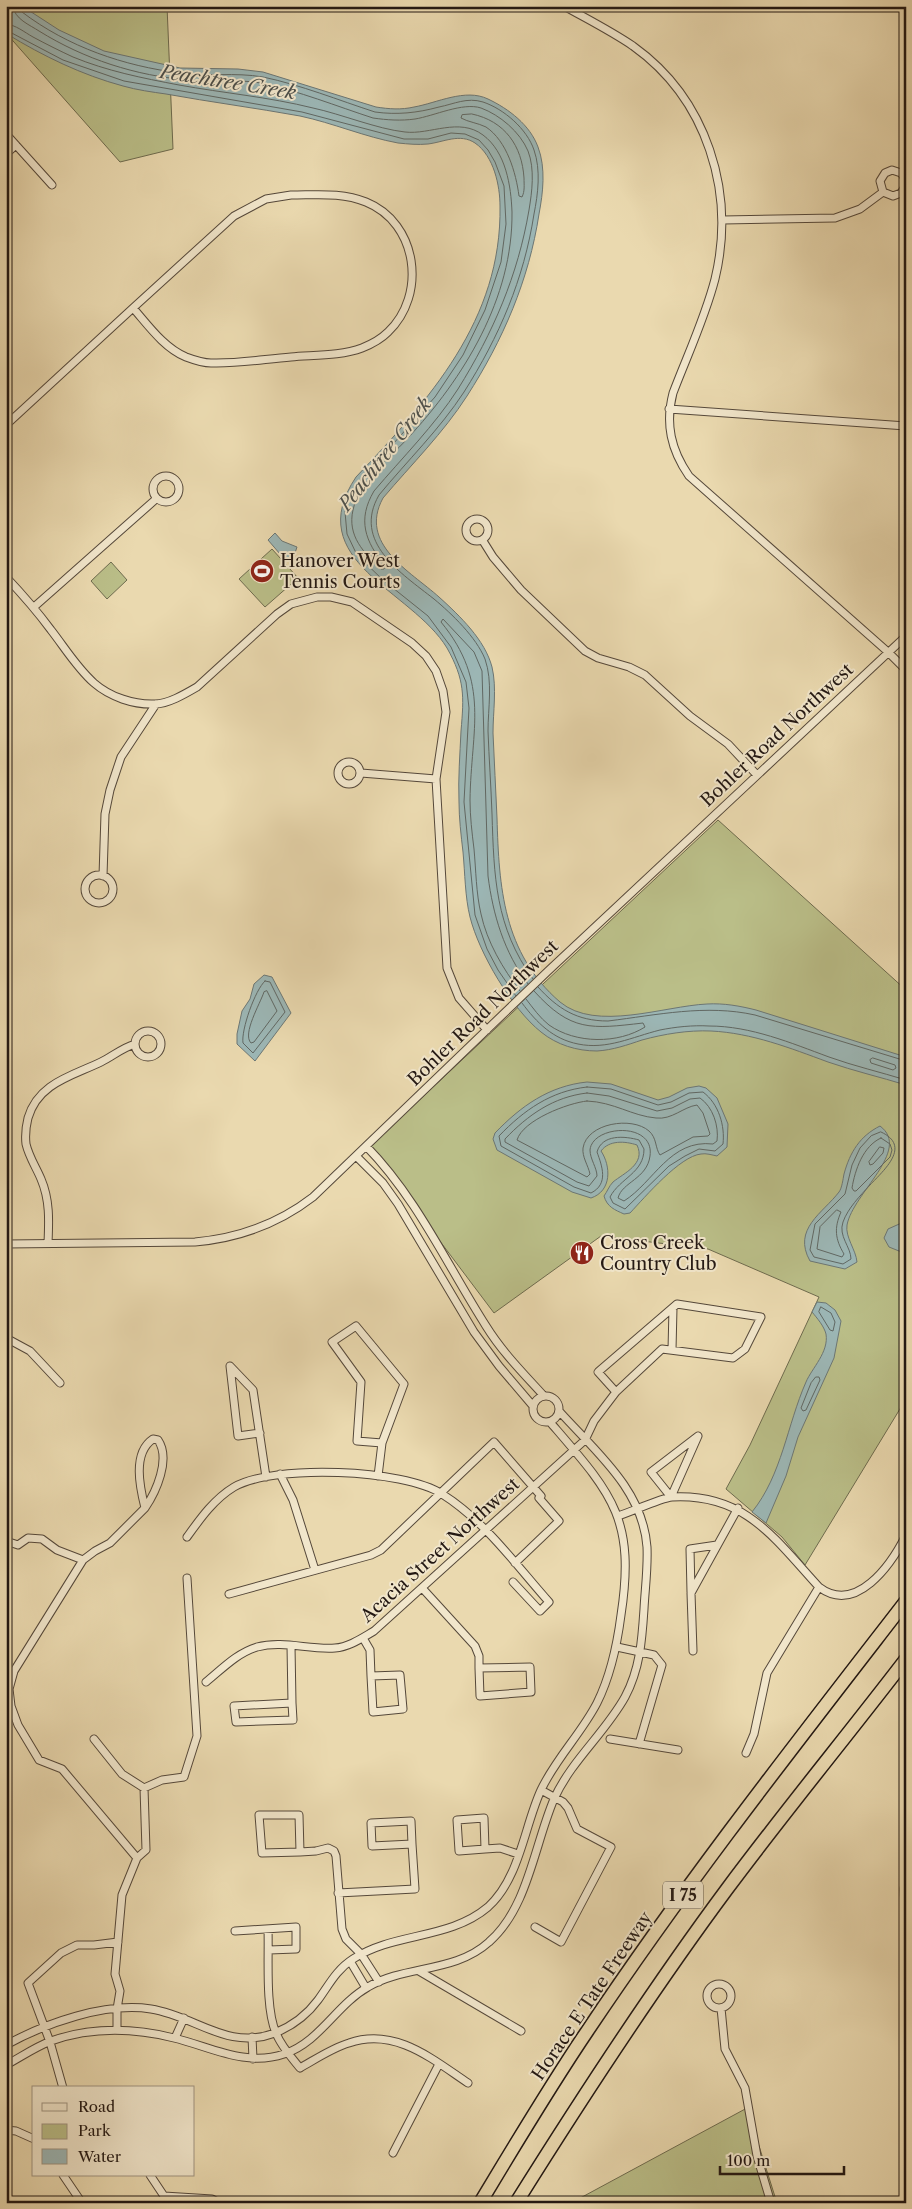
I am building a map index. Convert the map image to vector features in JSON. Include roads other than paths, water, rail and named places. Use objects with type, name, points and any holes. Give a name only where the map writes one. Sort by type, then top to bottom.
[{"type":"highway","name":"Horace E Tate Freeway","points":[[480,2203],[573,2053],[646,1946],[737,1820],[906,1601]]},
{"type":"highway","name":"I 75","points":[[516,2203],[580,2100],[670,1967],[823,1763],[906,1658]]},
{"type":"street","points":[[564,6],[633,47],[651,61],[682,95],[704,134],[712,154],[720,188],[723,220],[721,250],[714,280],[669,409],[668,426],[679,461],[689,476],[906,670]]},
{"type":"street","points":[[6,134],[52,185]]},
{"type":"street","points":[[6,154],[16,145]]},
{"type":"street","points":[[906,180],[896,170],[887,171],[880,181],[883,192],[889,195],[898,195],[906,186]]},
{"type":"street","points":[[723,220],[835,218],[860,209],[883,192]]},
{"type":"street","points":[[6,425],[133,308],[234,216],[255,204],[278,197],[338,195],[369,203],[385,213],[398,227],[408,244],[412,261],[413,277],[411,292],[399,320],[376,341],[348,352],[220,363],[200,362],[184,356],[169,347],[133,308]]},
{"type":"street","points":[[669,409],[906,426]]},
{"type":"street","points":[[34,607],[156,498]]},
{"type":"street","points":[[483,541],[493,557],[521,590],[585,650],[598,658],[630,667],[645,675],[690,716],[728,744],[757,775]]},
{"type":"street","points":[[6,577],[34,607],[83,672],[95,684],[122,699],[156,704],[187,694],[291,604],[317,596],[343,599],[362,607],[412,643],[426,656],[436,671],[443,691],[446,712],[436,779],[447,968],[459,998],[487,1030]]},
{"type":"street","name":"Bohler Road Northwest","points":[[6,1244],[195,1242],[238,1235],[270,1224],[295,1211],[313,1197],[548,970],[906,636]]},
{"type":"street","points":[[103,876],[105,814],[110,790],[121,757],[156,704]]},
{"type":"street","points":[[361,773],[436,779]]},
{"type":"street","points":[[92,876],[103,876],[112,883],[112,894],[103,902],[93,902],[85,892],[86,882],[92,876]]},
{"type":"street","points":[[48,1243],[49,1213],[47,1196],[42,1180],[30,1157],[26,1142],[26,1127],[30,1111],[40,1096],[53,1084],[135,1044]]},
{"type":"street","points":[[366,1146],[383,1164],[411,1201],[496,1340],[544,1396]]},
{"type":"street","points":[[356,1156],[382,1183],[398,1204],[474,1332],[499,1366],[533,1406]]},
{"type":"street","points":[[585,1440],[594,1421],[616,1392],[662,1349],[732,1358],[745,1349],[761,1317],[677,1304],[598,1372],[616,1392]]},
{"type":"street","points":[[672,1350],[673,1308]]},
{"type":"street","points":[[378,1476],[382,1443],[404,1384],[356,1326],[332,1342],[361,1382],[357,1440],[382,1443]]},
{"type":"street","points":[[6,1338],[30,1352],[60,1383]]},
{"type":"street","points":[[260,1433],[238,1436],[230,1366],[253,1390],[260,1433],[266,1477]]},
{"type":"street","points":[[544,1396],[551,1396],[560,1406],[560,1412],[550,1422],[542,1422],[536,1418],[533,1412],[533,1406],[537,1399],[544,1396]]},
{"type":"street","points":[[6,2065],[50,2042],[84,2033],[118,2030],[147,2032],[175,2038],[230,2055],[253,2059],[274,2057],[288,2053],[311,2039],[349,2001],[366,1988],[378,1982],[452,1963],[470,1956],[489,1943],[503,1927],[518,1901],[555,1796],[580,1756],[626,1696],[641,1652],[647,1560],[645,1534],[639,1510],[621,1480],[560,1412]]},
{"type":"street","points":[[6,2045],[43,2026],[71,2017],[117,2009],[150,2008],[184,2018],[211,2032],[231,2037],[252,2038],[276,2032],[292,2024],[307,2013],[335,1975],[361,1954],[387,1945],[452,1928],[474,1917],[490,1904],[502,1890],[510,1876],[541,1790],[557,1760],[597,1704],[609,1677],[616,1647],[627,1569],[625,1543],[618,1516],[601,1482],[550,1422]]},
{"type":"street","points":[[698,1436],[674,1488],[670,1497],[652,1472],[698,1436]]},
{"type":"street","points":[[137,1858],[62,1769],[39,1760],[18,1726],[11,1706],[9,1689],[14,1670],[83,1560],[110,1543],[145,1508],[156,1490],[163,1458],[162,1446],[158,1440],[153,1439],[148,1442],[143,1453],[139,1471],[145,1508]]},
{"type":"street","name":"Acacia Street Northwest","points":[[206,1682],[233,1659],[248,1651],[268,1645],[335,1648],[363,1638],[384,1624],[585,1440]]},
{"type":"street","points":[[228,1594],[381,1550],[494,1442],[534,1486],[541,1496],[538,1498],[559,1521],[515,1563]]},
{"type":"street","points":[[187,1537],[205,1513],[227,1491],[243,1483],[280,1474],[310,1472],[378,1476],[411,1481],[441,1493],[463,1509],[486,1530],[549,1602],[540,1611],[514,1582]]},
{"type":"street","points":[[280,1474],[293,1500],[315,1570]]},
{"type":"street","points":[[618,1516],[639,1510],[670,1497],[710,1499],[738,1508],[766,1531],[819,1587],[832,1595],[840,1596],[862,1589],[880,1574],[894,1558],[906,1535]]},
{"type":"street","points":[[691,1593],[738,1508]]},
{"type":"street","points":[[6,1541],[18,1545],[28,1538],[42,1539],[57,1550],[83,1560]]},
{"type":"street","points":[[693,1651],[690,1549],[717,1545]]},
{"type":"street","points":[[144,1788],[162,1780],[184,1777],[197,1736],[187,1578]]},
{"type":"street","points":[[746,1753],[754,1734],[768,1673],[819,1587]]},
{"type":"street","points":[[423,1589],[475,1646],[479,1656],[479,1668],[480,1696],[531,1692],[530,1667],[479,1668]]},
{"type":"street","points":[[363,1638],[370,1650],[371,1676],[373,1712],[403,1709],[400,1675],[371,1676]]},
{"type":"street","points":[[291,1646],[293,1720],[236,1722],[234,1706],[292,1702]]},
{"type":"street","points":[[616,1647],[654,1655],[662,1665],[639,1744]]},
{"type":"street","points":[[94,1739],[122,1774],[144,1788]]},
{"type":"street","points":[[610,1739],[678,1750]]},
{"type":"street","points":[[118,2030],[117,2009],[120,1991],[116,1974],[122,1895],[137,1858],[146,1850],[144,1788]]},
{"type":"street","points":[[535,1927],[561,1942],[586,1898],[611,1847],[577,1829],[568,1808],[555,1796],[541,1790]]},
{"type":"street","points":[[300,1852],[299,1814],[259,1815],[262,1853],[300,1852],[316,1851],[328,1848],[334,1851],[342,1929],[346,1939],[361,1954],[378,1982]]},
{"type":"street","points":[[485,1849],[484,1818],[457,1820],[459,1851],[500,1848],[518,1854]]},
{"type":"street","points":[[338,1893],[415,1889],[411,1821],[371,1823],[372,1846],[412,1844]]},
{"type":"street","points":[[906,1876],[904,1889],[906,1929]]},
{"type":"street","points":[[235,1931],[296,1927],[296,1949],[269,1950]]},
{"type":"street","points":[[268,1929],[271,2012],[276,2032],[288,2053],[300,2068],[348,2043],[365,2038],[382,2038],[408,2045],[468,2083]]},
{"type":"street","points":[[62,2086],[50,2042],[28,1983],[61,1953],[77,1945],[118,1942]]},
{"type":"street","points":[[350,1961],[366,1988]]},
{"type":"street","points":[[419,1971],[521,2031]]},
{"type":"street","points":[[721,2008],[725,2049],[745,2088],[757,2156],[771,2203]]},
{"type":"street","points":[[175,2038],[184,2018]]},
{"type":"street","points":[[252,2038],[253,2059]]},
{"type":"street","points":[[393,2154],[439,2064]]},
{"type":"street","points":[[6,2130],[16,2131],[32,2138]]},
{"type":"street","points":[[64,2176],[82,2203]]},
{"type":"street","points":[[151,2176],[164,2196],[212,2199],[219,2203]]},
{"type":"water","name":"Peachtree Creek","points":[[6,6],[22,6],[59,30],[104,51],[180,68],[238,69],[263,72],[381,108],[404,109],[451,97],[479,96],[504,108],[518,118],[530,132],[541,155],[543,189],[529,262],[513,309],[492,353],[467,396],[438,435],[383,498],[377,514],[377,529],[382,543],[391,555],[463,620],[478,638],[489,657],[494,683],[493,733],[500,869],[508,918],[516,940],[526,962],[541,983],[560,1002],[575,1011],[592,1015],[631,1015],[707,1004],[726,1004],[756,1010],[906,1057],[906,1085],[838,1065],[771,1042],[726,1032],[694,1031],[676,1033],[597,1051],[582,1050],[568,1046],[541,1032],[530,1022],[508,995],[481,947],[468,909],[460,827],[459,784],[463,698],[460,679],[447,648],[431,627],[367,572],[351,553],[342,531],[342,506],[356,477],[410,418],[434,387],[456,355],[475,322],[489,286],[497,247],[500,206],[495,172],[482,149],[469,140],[458,138],[424,144],[398,143],[300,116],[144,91],[108,82],[63,64],[7,34]]},
{"type":"water","points":[[275,533],[282,541],[297,547],[295,553],[286,561],[268,540]]},
{"type":"water","points":[[264,975],[272,977],[291,1013],[255,1061],[237,1044],[237,1034],[242,1011],[250,999],[254,984]]},
{"type":"water","points":[[587,1082],[611,1084],[658,1100],[687,1088],[699,1086],[706,1088],[717,1098],[728,1124],[727,1147],[717,1156],[701,1154],[683,1162],[663,1178],[630,1213],[624,1214],[609,1205],[604,1196],[610,1185],[636,1163],[639,1158],[637,1145],[618,1142],[604,1147],[601,1151],[607,1164],[608,1177],[603,1190],[591,1198],[572,1192],[497,1150],[493,1139],[495,1133],[515,1114],[548,1093],[573,1084]]},
{"type":"water","points":[[880,1126],[888,1136],[889,1147],[885,1159],[859,1199],[847,1225],[857,1262],[845,1269],[810,1261],[805,1250],[807,1231],[812,1222],[840,1190],[846,1166],[861,1140]]},
{"type":"water","points":[[906,1221],[906,1253],[904,1253],[889,1247],[884,1238],[888,1229]]},
{"type":"water","points":[[817,1302],[826,1303],[835,1310],[841,1321],[834,1358],[798,1437],[786,1476],[766,1523],[752,1512],[770,1482],[799,1398],[825,1347],[825,1331],[812,1312]]},
{"type":"place","name":"Hanover West Tennis Courts","points":[[262,571]]},
{"type":"place","name":"Cross Creek Country Club","points":[[582,1253]]}]
